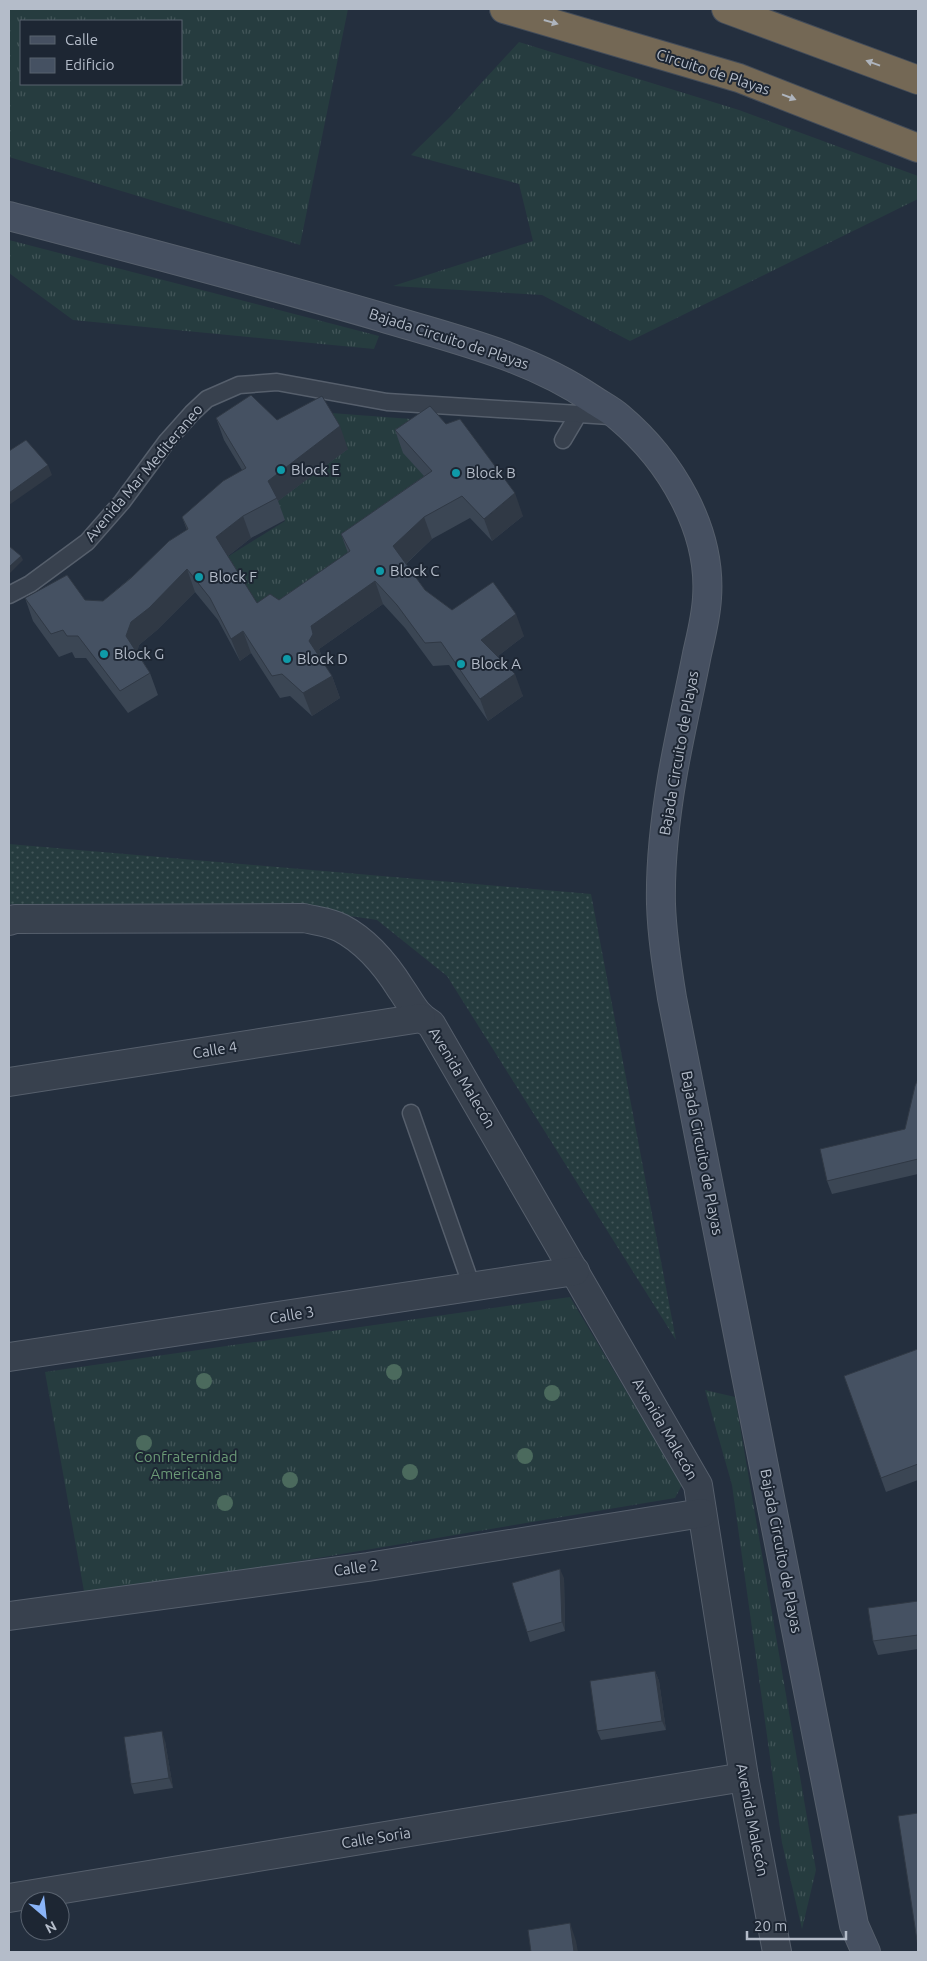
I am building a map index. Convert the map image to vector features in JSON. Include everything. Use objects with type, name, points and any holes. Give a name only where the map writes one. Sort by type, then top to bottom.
[{"type":"highway","name":"Circuito de Playas","points":[[504,9],[739,78],[918,148]]},
{"type":"highway","points":[[726,9],[918,80]]},
{"type":"main road","name":"Bajada Circuito de Playas","points":[[9,216],[318,298],[492,350],[532,365],[574,386],[618,416],[659,460],[688,505],[697,528],[703,553],[708,598],[672,777],[663,846],[661,904],[663,937],[674,1008],[854,1925],[866,1952]]},
{"type":"main road","name":"Bajada Circuito de Playas","points":[[846,1952],[854,1925]]},
{"type":"street","name":"Avenida Malecón","points":[[9,921],[15,919],[304,918],[327,922],[342,928],[371,949],[421,1018],[431,1024],[698,1485],[744,1777],[777,1952]]},
{"type":"street","name":"Calle 4","points":[[9,1082],[421,1018]]},
{"type":"street","name":"Calle 3","points":[[9,1358],[575,1271]]},
{"type":"street","name":"Calle 2","points":[[9,1616],[368,1567],[702,1513]]},
{"type":"street","name":"Calle Soria","points":[[9,1898],[744,1777]]},
{"type":"lane","name":"Avenida Mar Mediteraneo","points":[[9,594],[30,584],[87,542],[122,502],[167,441],[192,413],[207,399],[239,385],[277,382],[387,402],[618,416]]},
{"type":"lane","points":[[563,440],[579,413]]},
{"type":"lane","points":[[411,1113],[472,1287]]},
{"type":"green space","points":[[9,9],[348,9],[300,245],[9,157]]},
{"type":"green space","points":[[519,42],[739,110],[918,176],[918,199],[630,341],[542,295],[393,286],[533,241],[519,184],[411,155],[450,117]]},
{"type":"green space","points":[[9,240],[379,336],[374,349],[73,320],[9,273]]},
{"type":"green space","points":[[331,413],[438,421],[440,493],[265,625],[224,559],[285,521],[276,503]]},
{"type":"green space","points":[[9,844],[591,894],[676,1340],[447,976],[377,920],[303,909],[9,904]]},
{"type":"green space","name":"Confraternidad Americana","points":[[570,1297],[682,1485],[675,1498],[85,1597],[45,1372]]},
{"type":"green space","points":[[705,1390],[735,1397],[816,1870],[802,1929],[782,1843],[732,1485]]},
{"type":"building","points":[[251,395],[277,420],[322,396],[340,426],[268,481],[277,498],[243,516],[216,537],[257,603],[270,594],[279,600],[350,551],[341,534],[432,471],[395,430],[430,406],[446,424],[460,419],[515,493],[484,519],[462,496],[424,517],[393,546],[425,590],[452,610],[493,582],[516,614],[481,640],[515,674],[480,699],[441,642],[425,643],[397,605],[375,581],[311,626],[313,634],[309,641],[332,676],[303,693],[282,674],[272,676],[243,631],[231,639],[210,598],[187,569],[149,608],[131,622],[126,636],[150,673],[120,691],[78,636],[67,636],[63,630],[51,634],[25,598],[67,575],[85,600],[103,601],[131,578],[169,541],[188,529],[182,517],[223,481],[246,468],[216,418]]},
{"type":"building","points":[[26,440],[48,465],[9,493],[9,451]]},
{"type":"building","points":[[9,546],[21,556],[9,567]]},
{"type":"building","points":[[918,1079],[918,1159],[827,1181],[820,1149],[905,1129]]},
{"type":"building","points":[[918,1349],[918,1464],[881,1478],[844,1376]]},
{"type":"building","points":[[560,1569],[562,1622],[527,1632],[512,1583]]},
{"type":"building","points":[[918,1601],[918,1635],[873,1641],[868,1608]]},
{"type":"building","points":[[655,1671],[662,1721],[597,1731],[590,1681]]},
{"type":"building","points":[[162,1731],[169,1778],[131,1784],[124,1737]]},
{"type":"building","points":[[918,1813],[918,1947],[898,1816]]},
{"type":"building","points":[[570,1923],[574,1952],[531,1952],[528,1930]]},
{"type":"place","name":"Block E","points":[[281,470]]},
{"type":"place","name":"Block B","points":[[456,473]]},
{"type":"place","name":"Block C","points":[[380,571]]},
{"type":"place","name":"Block F","points":[[199,577]]},
{"type":"place","name":"Block G","points":[[104,654]]},
{"type":"place","name":"Block D","points":[[287,659]]},
{"type":"place","name":"Block A","points":[[461,664]]}]
